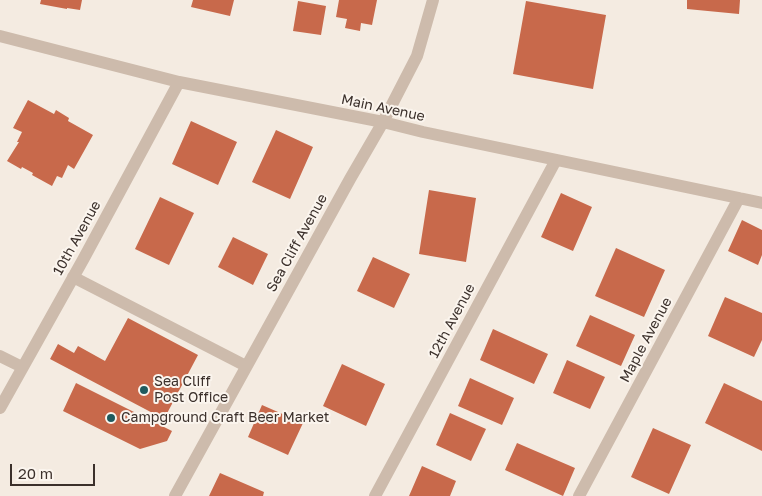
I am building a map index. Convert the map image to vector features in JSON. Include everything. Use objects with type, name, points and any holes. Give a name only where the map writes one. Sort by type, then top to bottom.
[{"type":"street","name":"Sea Cliff Avenue","points":[[174,496],[417,56],[434,0]]},
{"type":"street","name":"Main Avenue","points":[[0,36],[179,82],[382,122],[762,203]]},
{"type":"street","name":"10th Avenue","points":[[0,408],[179,82]]},
{"type":"street","name":"12th Avenue","points":[[374,496],[556,160]]},
{"type":"street","name":"Maple Avenue","points":[[578,496],[739,198]]},
{"type":"street","points":[[73,277],[246,366]]},
{"type":"street","points":[[0,356],[22,368]]},
{"type":"building","points":[[41,0],[82,0],[80,10],[40,4]]},
{"type":"building","points":[[193,0],[234,0],[230,16],[191,7]]},
{"type":"building","points":[[339,0],[377,0],[372,25],[361,23],[360,31],[345,28],[347,19],[336,17]]},
{"type":"building","points":[[687,0],[740,0],[739,14],[687,9]]},
{"type":"building","points":[[298,1],[326,6],[321,35],[293,31]]},
{"type":"building","points":[[526,1],[606,15],[593,89],[513,74]]},
{"type":"building","points":[[28,100],[54,114],[56,110],[69,118],[68,121],[93,135],[74,169],[68,165],[62,178],[57,176],[52,186],[32,175],[33,173],[7,161],[19,142],[17,142],[22,132],[13,128]]},
{"type":"building","points":[[191,121],[237,142],[218,185],[172,164]]},
{"type":"building","points":[[276,130],[313,147],[290,199],[252,182]]},
{"type":"building","points":[[429,190],[476,198],[466,262],[419,254]]},
{"type":"building","points":[[561,193],[592,207],[573,251],[541,237]]},
{"type":"building","points":[[160,197],[194,213],[169,265],[135,249]]},
{"type":"building","points":[[742,220],[762,230],[762,255],[758,265],[728,251]]},
{"type":"building","points":[[233,237],[268,254],[253,285],[218,267]]},
{"type":"building","points":[[616,248],[665,270],[644,317],[595,296]]},
{"type":"building","points":[[373,257],[410,274],[394,308],[357,291]]},
{"type":"building","points":[[725,297],[762,313],[762,340],[754,357],[708,336]]},
{"type":"building","points":[[590,315],[635,335],[621,366],[576,346]]},
{"type":"building","name":"Sea Cliff Post Office","points":[[128,318],[198,355],[164,419],[50,359],[58,344],[74,353],[78,346],[105,361]]},
{"type":"building","points":[[493,329],[548,354],[534,384],[480,360]]},
{"type":"building","points":[[567,360],[605,377],[590,409],[553,393]]},
{"type":"building","points":[[342,364],[385,384],[366,426],[323,406]]},
{"type":"building","points":[[470,378],[514,398],[502,425],[458,406]]},
{"type":"building","name":"Campground Craft Beer Market","points":[[76,383],[172,431],[167,441],[140,449],[63,411]]},
{"type":"building","points":[[724,383],[762,401],[762,451],[705,423]]},
{"type":"building","points":[[262,405],[303,423],[288,455],[248,437]]},
{"type":"building","points":[[450,413],[486,429],[471,461],[436,445]]},
{"type":"building","points":[[653,428],[691,445],[669,494],[631,477]]},
{"type":"building","points":[[517,443],[575,468],[563,496],[505,470]]},
{"type":"building","points":[[422,466],[456,481],[450,496],[409,496]]},
{"type":"building","points":[[220,473],[264,492],[263,496],[209,496]]},
{"type":"place","name":"Sea Cliff Post Office","points":[[144,390]]},
{"type":"place","name":"Campground Craft Beer Market","points":[[111,418]]}]
